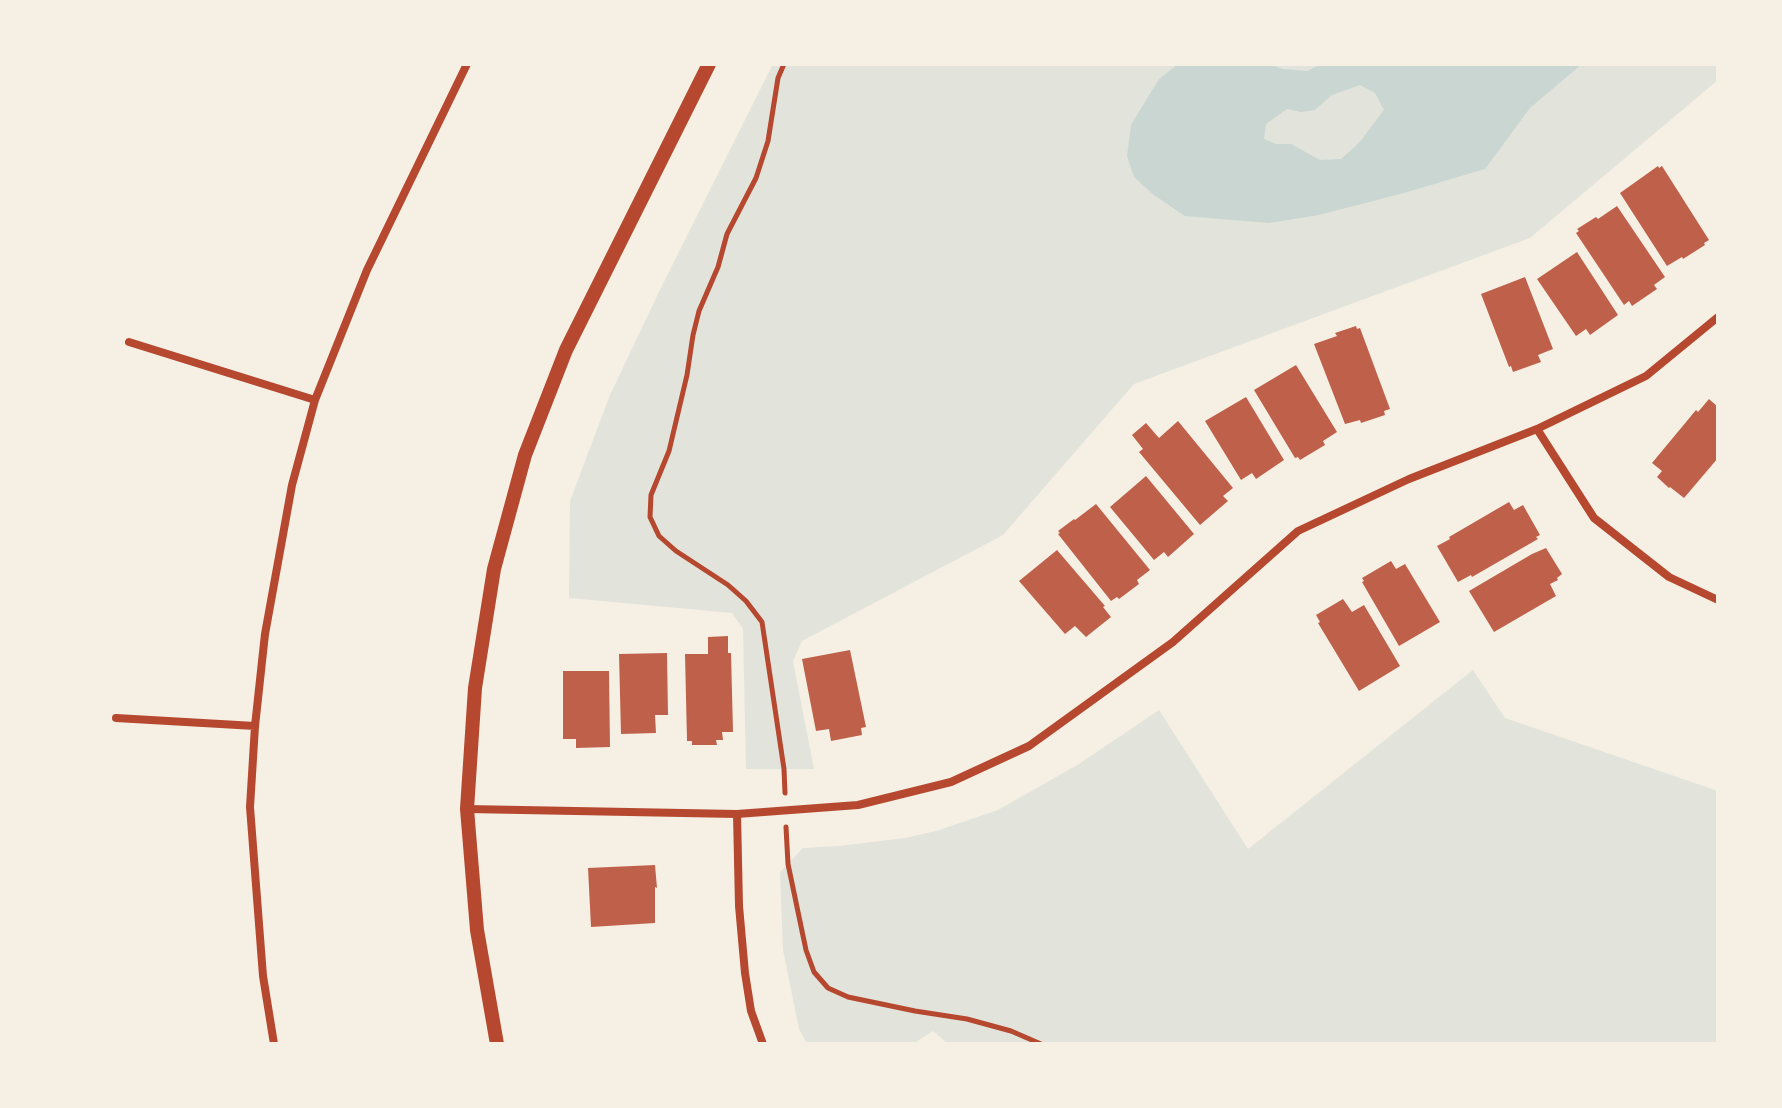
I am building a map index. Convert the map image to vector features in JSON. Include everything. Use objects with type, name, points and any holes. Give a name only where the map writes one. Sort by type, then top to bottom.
[{"type":"street","points":[[274,1044],[263,976],[250,807],[265,634],[292,485],[315,400],[367,270],[466,64]]},
{"type":"street","points":[[497,1044],[477,930],[467,809],[475,688],[494,569],[525,455],[566,350],[709,64]]},
{"type":"street","points":[[467,809],[737,814],[858,805],[951,782],[1029,746],[1173,642],[1298,531],[1409,479],[1537,429],[1646,376],[1718,317]]},
{"type":"street","points":[[129,342],[315,400]]},
{"type":"street","points":[[1537,429],[1594,518],[1669,577],[1718,600]]},
{"type":"street","points":[[116,718],[255,726]]},
{"type":"street","points":[[737,814],[739,906],[745,973],[751,1011],[763,1044]]},
{"type":"path","points":[[784,64],[778,78],[768,141],[756,178],[727,234],[718,267],[699,311],[669,451],[651,495],[650,517],[659,536],[728,585],[746,601],[762,622],[784,769]]},
{"type":"path","points":[[788,864],[806,950],[814,972],[828,988],[848,997],[967,1019],[1011,1031],[1041,1044]]},
{"type":"shaded area","points":[[773,64],[1718,64],[1718,80],[1530,238],[1134,384],[1003,535],[802,641],[793,661],[814,769],[746,769],[743,629],[732,613],[569,598],[570,501],[610,395]]},
{"type":"shaded area","points":[[1178,64],[1268,64],[1307,71],[1321,64],[1582,64],[1530,108],[1485,169],[1319,215],[1269,223],[1185,216],[1134,177],[1127,156],[1131,125],[1159,79]],"holes":[[[1360,85],[1375,93],[1384,110],[1359,143],[1341,159],[1320,160],[1291,144],[1276,144],[1264,139],[1266,124],[1287,109],[1301,112],[1315,110],[1332,95]]]},
{"type":"shaded area","points":[[1473,670],[1505,718],[1718,791],[1718,1044],[948,1044],[933,1031],[913,1044],[807,1044],[799,1029],[783,950],[780,872],[803,848],[905,838],[998,810],[1079,764],[1159,710],[1248,849]]},
{"type":"building","points":[[1662,166],[1709,240],[1683,259],[1667,266],[1620,193]]},
{"type":"building","points":[[1617,206],[1665,277],[1654,285],[1657,289],[1632,306],[1629,301],[1624,305],[1576,233],[1579,231],[1577,229]]},
{"type":"building","points":[[1577,252],[1618,315],[1590,335],[1586,329],[1576,336],[1537,279]]},
{"type":"building","points":[[1525,277],[1553,349],[1538,355],[1541,362],[1513,372],[1481,294]]},
{"type":"building","points":[[1356,326],[1360,328],[1390,409],[1384,411],[1385,415],[1361,423],[1360,420],[1345,424],[1314,344]]},
{"type":"building","points":[[1296,365],[1337,432],[1323,441],[1325,445],[1300,460],[1295,458],[1254,390]]},
{"type":"building","points":[[1246,397],[1284,460],[1256,479],[1252,473],[1241,480],[1205,421]]},
{"type":"building","points":[[1709,399],[1718,407],[1718,458],[1684,498],[1657,477],[1662,471],[1652,463]]},
{"type":"building","points":[[1178,421],[1233,488],[1223,496],[1228,501],[1200,525],[1139,452],[1143,449],[1132,435],[1146,423],[1159,438]]},
{"type":"building","points":[[1146,476],[1194,534],[1168,557],[1164,552],[1154,560],[1110,507]]},
{"type":"building","points":[[1509,502],[1514,510],[1523,505],[1540,535],[1536,537],[1538,539],[1458,582],[1437,546]]},
{"type":"building","points":[[1096,504],[1150,570],[1137,580],[1139,584],[1119,599],[1117,597],[1111,601],[1058,534]]},
{"type":"building","points":[[1546,548],[1562,574],[1550,584],[1556,596],[1494,632],[1469,591]]},
{"type":"building","points":[[1057,550],[1111,617],[1086,637],[1075,626],[1065,634],[1019,581]]},
{"type":"building","points":[[1391,561],[1396,569],[1405,564],[1440,622],[1399,646],[1362,582],[1362,578]]},
{"type":"building","points":[[1343,599],[1352,612],[1364,605],[1400,666],[1359,691],[1316,615]]},
{"type":"building","points":[[728,636],[733,732],[722,732],[723,740],[716,740],[717,745],[692,745],[692,741],[687,741],[685,654],[708,654],[708,637]]},
{"type":"building","points":[[850,650],[866,727],[861,728],[862,735],[831,741],[829,729],[816,731],[802,659]]},
{"type":"building","points":[[667,653],[668,715],[655,715],[656,733],[621,734],[619,654]]},
{"type":"building","points":[[563,671],[609,671],[610,747],[576,748],[576,739],[563,739]]},
{"type":"building","points":[[655,865],[655,923],[591,927],[588,868]]}]
